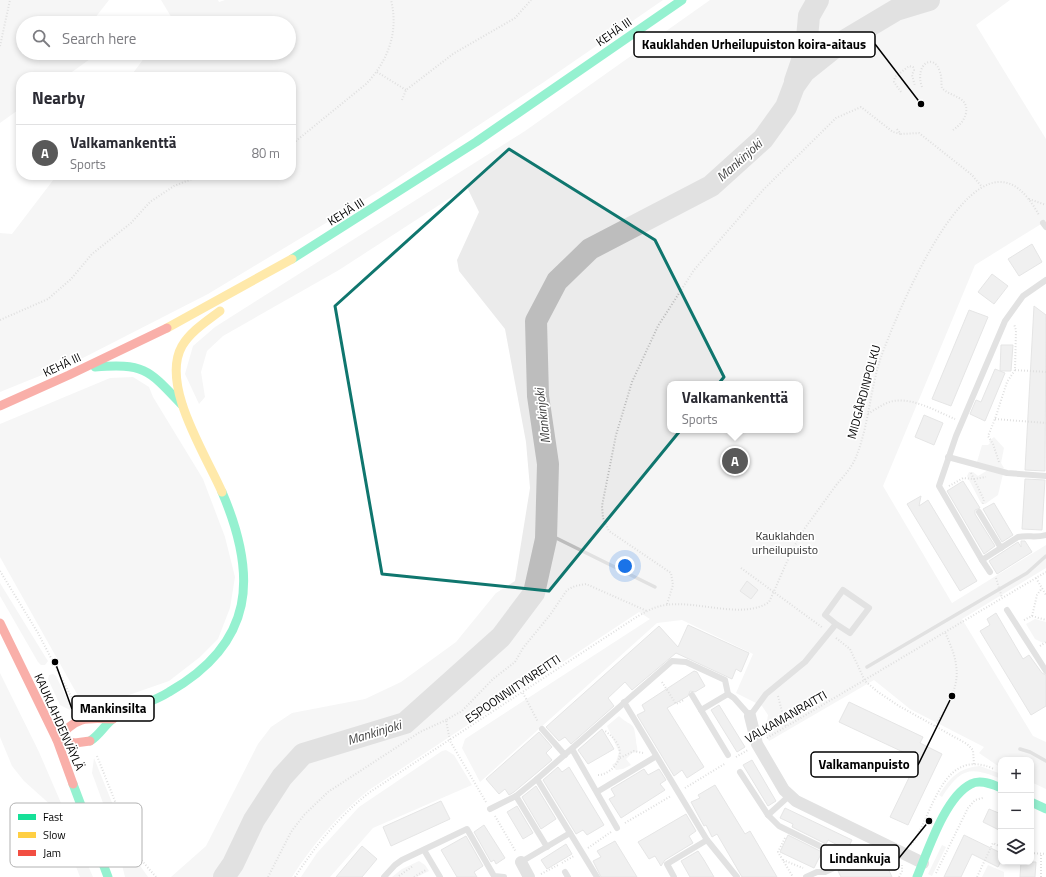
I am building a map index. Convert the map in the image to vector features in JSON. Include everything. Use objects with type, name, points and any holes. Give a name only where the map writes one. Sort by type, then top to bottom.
[{"type":"main road","name":"KEHÄ III","points":[[0,406],[86,368],[190,315],[273,270],[402,190],[546,94],[682,0]]},
{"type":"main road","points":[[113,719],[92,717],[82,719],[68,725],[57,740],[79,745],[100,734],[113,719],[161,698],[200,673],[213,662],[240,614],[245,576],[243,554],[235,524],[225,497],[182,406],[177,383],[178,361],[181,349],[191,334],[273,270]]},
{"type":"main road","points":[[86,368],[134,366],[147,371],[159,381],[182,406]]},
{"type":"main road","name":"KAUKLAHDENVÄYLÄ","points":[[0,623],[57,740],[80,803]]},
{"type":"main road","points":[[917,877],[939,826],[954,799],[962,789],[972,783],[982,782],[998,787]]},
{"type":"main road","points":[[1034,803],[1046,809]]},
{"type":"main road","name":"KAUKLAHDENVÄYLÄ","points":[[104,867],[108,877]]},
{"type":"street","points":[[750,716],[757,744],[789,796],[796,801],[923,863]]},
{"type":"street","points":[[521,862],[529,877]]},
{"type":"lane","points":[[990,572],[941,490],[940,481],[962,421],[1010,313],[1023,296],[1046,280]]},
{"type":"lane","points":[[1039,284],[1046,288]]},
{"type":"lane","points":[[948,457],[1007,473],[1046,476]]},
{"type":"lane","points":[[979,512],[1001,548]]},
{"type":"lane","points":[[982,560],[1018,537],[1039,537],[1046,535]]},
{"type":"lane","points":[[843,590],[868,608],[850,633],[836,624],[825,615],[843,590]]},
{"type":"lane","points":[[1007,610],[1046,672]]},
{"type":"lane","points":[[490,809],[516,796],[537,779],[672,661],[686,662],[725,680],[728,694],[734,698],[750,716],[758,704],[775,687],[805,662],[836,624]]},
{"type":"lane","points":[[701,710],[728,694]]},
{"type":"lane","points":[[692,695],[728,755]]},
{"type":"lane","points":[[624,702],[707,840],[737,877]]},
{"type":"lane","points":[[542,728],[565,755]]},
{"type":"lane","points":[[572,749],[617,828]]},
{"type":"lane","points":[[597,792],[656,756]]},
{"type":"lane","points":[[740,772],[768,815],[779,826],[844,858]]},
{"type":"lane","points":[[537,779],[597,877]]},
{"type":"lane","points":[[516,796],[547,847]]},
{"type":"lane","points":[[768,815],[789,796]]},
{"type":"lane","points":[[384,877],[395,865],[467,829],[493,876],[504,877]]},
{"type":"lane","points":[[521,862],[570,833]]},
{"type":"lane","points":[[674,877],[667,864],[707,840]]},
{"type":"lane","points":[[424,850],[440,877]]},
{"type":"lane","points":[[806,877],[816,872],[826,875],[872,851]]},
{"type":"path","points":[[0,46],[10,0]]},
{"type":"path","points":[[296,141],[366,84],[377,72],[384,60],[395,27],[391,0]]},
{"type":"path","points":[[402,100],[406,90],[453,54],[515,18],[531,0]]},
{"type":"path","points":[[922,87],[919,77],[921,69],[925,63],[934,63],[941,73],[942,88],[960,98],[965,104],[966,109],[964,120],[953,130]]},
{"type":"path","points":[[901,92],[894,82],[895,77],[909,66],[913,67],[914,70],[912,75],[915,86]]},
{"type":"path","points":[[377,72],[406,90]]},
{"type":"path","points":[[667,604],[673,585],[672,573],[609,530],[603,518],[602,506],[616,435],[632,382],[658,326],[694,270],[763,190],[836,118],[861,107],[893,132],[901,134],[919,133],[972,175],[982,187]]},
{"type":"path","points":[[897,129],[901,134]]},
{"type":"path","points":[[933,144],[936,140]]},
{"type":"path","points":[[0,320],[48,299],[71,279],[92,254],[131,223],[150,202],[174,186],[189,180]]},
{"type":"path","name":"MIDGÅRDINPOLKU","points":[[773,593],[804,530],[856,457],[881,358],[897,316],[914,281],[941,233],[964,201],[988,184],[1000,182],[1013,185],[1028,198],[1045,225]]},
{"type":"path","points":[[1028,198],[1046,205]]},
{"type":"path","points":[[941,490],[963,478],[982,479],[995,470],[999,462],[993,444],[988,436],[1007,382],[1015,370],[1016,330],[1010,313]]},
{"type":"path","points":[[1015,370],[1046,372]]},
{"type":"path","points":[[867,415],[886,403],[899,400],[915,403],[962,421]]},
{"type":"path","points":[[995,419],[1046,424]]},
{"type":"path","points":[[972,464],[971,469],[974,479],[984,500],[979,512]]},
{"type":"path","points":[[741,568],[850,649],[865,681],[899,706],[967,744],[973,750],[974,765]]},
{"type":"path","points":[[0,570],[45,645],[76,707]]},
{"type":"path","points":[[990,572],[994,574],[999,584],[1002,598]]},
{"type":"path","name":"VALKAMANRAITTI","points":[[536,877],[582,852],[617,828],[678,791],[1046,572]]},
{"type":"path","points":[[1036,578],[1046,595]]},
{"type":"path","points":[[268,877],[291,832],[304,815],[328,792],[420,732],[462,711],[493,679],[515,662],[523,648],[550,616],[567,590],[575,586],[586,584],[647,611]]},
{"type":"path","points":[[1017,625],[1032,616],[1037,595],[1042,588]]},
{"type":"path","name":"ESPOONNIITYNREITTI","points":[[295,877],[310,853],[352,806],[370,792],[647,611],[667,604],[690,604],[735,609],[761,608],[769,602],[773,593]]},
{"type":"path","points":[[1032,616],[1046,620]]},
{"type":"path","points":[[935,726],[949,702],[956,682],[956,665],[945,632]]},
{"type":"path","points":[[657,674],[676,704],[692,695]]},
{"type":"path","points":[[775,687],[781,703],[786,727]]},
{"type":"path","points":[[523,693],[542,728]]},
{"type":"path","points":[[446,720],[450,741]]},
{"type":"path","points":[[598,726],[616,740],[621,752],[620,758]]},
{"type":"path","points":[[95,751],[116,803]]},
{"type":"path","points":[[586,774],[602,775],[612,768],[620,758],[634,751],[656,756]]},
{"type":"path","points":[[934,877],[968,808],[975,800],[986,798]]},
{"type":"path","points":[[789,830],[778,852],[793,877]]},
{"type":"path","points":[[978,877],[994,843],[998,845]]},
{"type":"path","points":[[1034,853],[1046,854]]},
{"type":"path","points":[[1041,854],[1041,877]]},
{"type":"path","points":[[782,860],[801,868],[807,867],[816,872]]},
{"type":"path","points":[[142,861],[156,877]]},
{"type":"path","points":[[396,877],[418,863]]},
{"type":"path","points":[[414,877],[433,866]]},
{"type":"path","points":[[899,877],[902,871]]},
{"type":"highlighted area","points":[[509,149],[655,240],[724,377],[549,591],[382,574],[335,306]]},
{"type":"green space","points":[[0,0],[109,0],[96,16],[16,16],[16,60],[89,60],[72,72],[16,72],[16,112],[0,123]]},
{"type":"green space","points":[[161,0],[218,0],[219,2],[225,0],[663,0],[544,82],[379,191],[208,294],[79,360],[0,392],[0,233],[12,234],[53,180],[296,180],[296,72],[134,72],[143,60],[296,60],[296,16],[171,16]]},
{"type":"green space","name":"Kauklahden urheilupuisto","points":[[710,0],[1010,0],[976,25],[1046,139],[1046,221],[975,265],[883,486],[952,603],[1046,545],[1046,568],[962,619],[1033,736],[1046,742],[1046,789],[1034,783],[1034,757],[998,757],[998,766],[979,753],[984,747],[910,709],[874,680],[769,741],[765,733],[768,715],[762,706],[736,693],[753,654],[682,620],[657,623],[480,782],[462,748],[465,739],[650,619],[639,612],[369,790],[327,830],[292,877],[171,877],[206,846],[258,744],[271,727],[292,713],[365,699],[401,682],[456,642],[496,593],[515,581],[530,488],[526,442],[505,329],[459,271],[457,260],[479,212],[467,187],[339,270],[223,336],[207,351],[201,372],[205,397],[199,404],[185,374],[193,346],[215,327],[525,131]]},
{"type":"green space","points":[[133,377],[149,387],[153,397],[203,479],[225,537],[235,577],[230,608],[218,639],[200,657],[169,681],[86,710],[0,557],[0,424],[110,378]]},
{"type":"green space","points":[[994,437],[1004,448],[1001,463],[1004,468],[1002,469],[977,462],[982,445],[988,445],[990,443],[989,441]]},
{"type":"green space","points":[[988,470],[1003,474],[998,495],[985,504],[981,503],[967,476],[969,472],[973,472],[978,476]]},
{"type":"green space","points":[[0,583],[48,661],[45,665],[41,665],[38,662],[0,596]]},
{"type":"green space","points":[[1035,619],[1046,622],[1046,641],[1043,643],[1035,639],[1026,624]]},
{"type":"green space","points":[[0,673],[39,752],[61,803],[49,803],[24,781],[12,766],[0,737]]},
{"type":"green space","points":[[53,674],[56,676],[72,709],[70,710],[60,705],[48,679],[49,675]]},
{"type":"green space","points":[[619,716],[633,726],[637,752],[632,753],[626,759],[631,765],[623,769],[616,770],[612,765],[616,762],[619,752],[607,726]]},
{"type":"green space","points":[[446,750],[454,755],[472,785],[373,828],[330,877],[301,877],[317,853],[359,807],[442,751]]},
{"type":"green space","points":[[94,758],[112,803],[103,803],[92,773]]},
{"type":"green space","points":[[980,766],[998,773],[998,778],[981,772],[967,772],[955,780],[942,797],[939,795],[955,775],[972,767]]},
{"type":"green space","points":[[942,845],[946,847],[932,876],[928,874]]},
{"type":"green space","points":[[419,861],[425,865],[429,871],[417,877],[392,877],[402,869]]},
{"type":"green space","points":[[988,865],[1004,872],[1004,877],[982,877]]},
{"type":"green space","points":[[76,867],[89,867],[93,877],[80,877]]},
{"type":"green space","points":[[122,867],[141,867],[148,877],[125,877]]},
{"type":"building","points":[[1032,244],[1042,262],[1019,276],[1008,259]]},
{"type":"building","points":[[992,274],[1008,286],[994,304],[978,292]]},
{"type":"building","points":[[1034,306],[1046,315],[1045,471],[1025,470]]},
{"type":"building","points":[[969,310],[988,317],[951,406],[932,399]]},
{"type":"building","points":[[1001,345],[1013,345],[1011,371],[1000,371]]},
{"type":"building","points":[[995,369],[1005,373],[985,421],[970,414],[976,400],[981,402]]},
{"type":"building","points":[[924,415],[943,423],[934,445],[915,437]]},
{"type":"building","points":[[1025,479],[1045,480],[1042,530],[1022,529]]},
{"type":"building","points":[[963,481],[980,508],[975,510],[975,514],[995,546],[984,554],[947,491]]},
{"type":"building","points":[[921,496],[919,506],[928,500],[977,581],[960,591],[907,504]]},
{"type":"building","points":[[994,503],[1013,535],[1002,542],[983,509]]},
{"type":"building","points":[[1021,541],[1025,541],[1032,552],[997,574],[989,561],[1018,542],[1021,547]]},
{"type":"building","points":[[747,581],[758,590],[751,599],[740,591]]},
{"type":"building","points":[[996,613],[1023,659],[1029,655],[1042,673],[1046,675],[1046,706],[1031,715],[980,631],[990,625],[987,619]]},
{"type":"building","points":[[688,625],[749,653],[741,672],[736,669],[732,679],[676,653],[632,690],[625,682],[608,698],[614,706],[571,744],[565,737],[559,741],[546,727],[659,626],[678,647]]},
{"type":"building","points":[[694,671],[697,672],[705,686],[695,692],[690,691],[688,696],[667,708],[704,767],[687,778],[682,770],[674,776],[637,715],[645,711],[642,705]]},
{"type":"building","points":[[849,702],[923,737],[920,743],[942,754],[908,825],[890,817],[918,759],[839,722]]},
{"type":"building","points":[[719,705],[745,747],[737,752],[711,710]]},
{"type":"building","points":[[602,729],[614,749],[588,764],[578,750]]},
{"type":"building","points":[[539,732],[552,747],[546,753],[552,760],[514,792],[509,795],[505,789],[499,794],[486,779]]},
{"type":"building","points":[[752,760],[776,801],[768,806],[743,765]]},
{"type":"building","points":[[558,767],[562,772],[569,767],[604,825],[587,835],[583,830],[576,834],[543,780]]},
{"type":"building","points":[[644,769],[648,775],[659,769],[666,780],[660,784],[665,790],[621,818],[609,799],[615,796],[611,789]]},
{"type":"building","points":[[715,785],[745,834],[750,831],[777,877],[742,877],[717,834],[712,837],[706,825],[704,826],[691,802],[700,798],[698,795]]},
{"type":"building","points":[[536,786],[556,819],[541,829],[522,797]]},
{"type":"building","points":[[441,801],[450,819],[391,846],[383,827]]},
{"type":"building","points":[[517,806],[533,833],[523,839],[507,812]]},
{"type":"building","points":[[785,808],[852,840],[847,850],[828,840],[826,844],[792,827],[793,824],[780,818]]},
{"type":"building","points":[[989,809],[998,813],[998,830],[983,822]]},
{"type":"building","points":[[686,814],[696,831],[689,836],[693,843],[665,860],[661,866],[655,856],[649,859],[638,842]]},
{"type":"building","points":[[484,825],[505,858],[496,864],[494,860],[491,862],[474,832]]},
{"type":"building","points":[[788,835],[822,852],[814,868],[780,852]]},
{"type":"building","points":[[964,835],[998,852],[998,867],[972,854],[961,877],[944,877]]},
{"type":"building","points":[[466,836],[483,866],[474,872],[477,877],[457,877],[441,850]]},
{"type":"building","points":[[615,841],[637,877],[601,877],[593,861],[601,857],[597,851]]},
{"type":"building","points":[[566,844],[572,854],[547,869],[541,860]]},
{"type":"building","points":[[362,846],[377,859],[362,877],[336,877]]},
{"type":"building","points":[[698,851],[714,877],[690,877],[681,861]]},
{"type":"building","points":[[874,854],[879,865],[885,862],[892,877],[841,877],[838,871]]},
{"type":"building","points":[[1034,862],[1036,862],[1035,877],[1020,877],[1021,865],[1034,865]]},
{"type":"waterway","points":[[795,81],[806,49],[809,16],[818,0]]},
{"type":"waterway","name":"Mankinjoki","points":[[224,877],[233,864],[254,820],[282,777],[303,754],[405,723],[501,637],[534,593],[546,539],[548,464],[538,396],[536,321],[557,281],[590,249],[711,186],[763,139],[786,107],[794,86],[804,72],[839,44],[896,10],[929,0]]},
{"type":"waterway","points":[[546,533],[655,587]]},
{"type":"waterway","points":[[867,667],[1027,573],[1046,556]]},
{"type":"waterway","points":[[1020,749],[1030,752],[1046,761]]},
{"type":"traffic: fast","points":[[292,259],[476,142],[682,0]]},
{"type":"traffic: fast","points":[[95,367],[125,366],[145,371],[162,384],[182,405]]},
{"type":"traffic: fast","points":[[90,741],[97,736],[114,718],[162,696],[197,673],[219,652],[233,629],[241,605],[244,579],[241,552],[234,523],[222,492]]},
{"type":"traffic: fast","points":[[917,877],[938,826],[953,800],[971,784],[982,782],[998,787]]},
{"type":"traffic: fast","points":[[73,784],[80,803]]},
{"type":"traffic: fast","points":[[1034,803],[1046,809]]},
{"type":"traffic: fast","points":[[104,867],[108,877]]},
{"type":"traffic: slow","points":[[167,328],[292,259]]},
{"type":"traffic: slow","points":[[220,311],[195,331],[182,346],[177,362],[177,380],[181,400],[188,420],[222,492]]},
{"type":"traffic: jam","points":[[0,406],[167,328]]},
{"type":"traffic: jam","points":[[0,623],[57,740],[73,784]]},
{"type":"traffic: jam","points":[[90,741],[75,743],[57,740],[63,732],[81,720],[95,718],[113,719]]},
{"type":"place","name":"Kauklahden Urheilupuiston koira-aitaus","points":[[921,104]]},
{"type":"place","name":"Valkamankenttä","points":[[735,461]]},
{"type":"place","name":"Mankinsilta","points":[[55,662]]},
{"type":"place","name":"Valkamanpuisto","points":[[952,696]]},
{"type":"place","name":"Lindankuja","points":[[929,821]]}]
